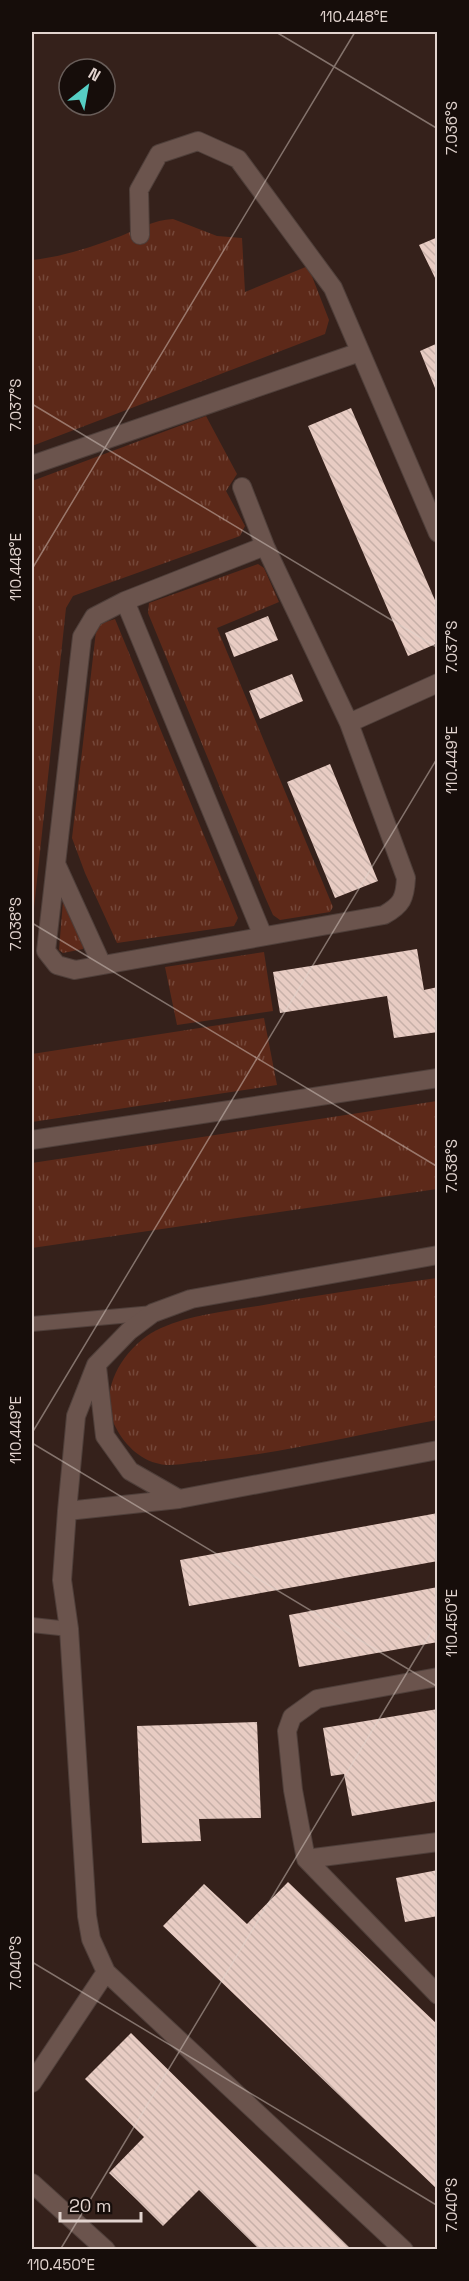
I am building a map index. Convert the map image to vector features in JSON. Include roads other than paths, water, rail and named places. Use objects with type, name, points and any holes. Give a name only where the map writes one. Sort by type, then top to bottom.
[{"type":"street","points":[[140,235],[139,190],[159,154],[198,141],[238,159],[333,288],[438,533]]},
{"type":"street","points":[[32,465],[360,352]]},
{"type":"street","points":[[242,487],[265,546],[349,723],[406,878],[405,894],[397,908],[384,915],[75,970],[57,965],[46,951],[82,637],[94,617],[125,601],[265,546]]},
{"type":"street","points":[[125,601],[263,936]]},
{"type":"street","points":[[349,723],[438,683]]},
{"type":"street","points":[[56,864],[102,965]]},
{"type":"street","points":[[32,1140],[438,1078]]},
{"type":"street","points":[[404,2250],[106,1972],[91,1939],[87,1916],[69,1629],[62,1580],[76,1416],[96,1365],[129,1331],[153,1313],[191,1299],[438,1255]]},
{"type":"street","points":[[96,1365],[105,1436],[130,1471],[179,1499]]},
{"type":"street","points":[[67,1511],[179,1499],[438,1450]]},
{"type":"street","points":[[438,1677],[317,1699],[292,1717],[287,1731],[293,1790],[306,1858],[438,1995]]},
{"type":"street","points":[[306,1858],[438,1842]]},
{"type":"street","points":[[32,2083],[106,1972]]},
{"type":"street","points":[[32,2183],[106,2250]]},
{"type":"lane","points":[[32,1324],[153,1313]]},
{"type":"lane","points":[[32,1625],[69,1629]]}]
